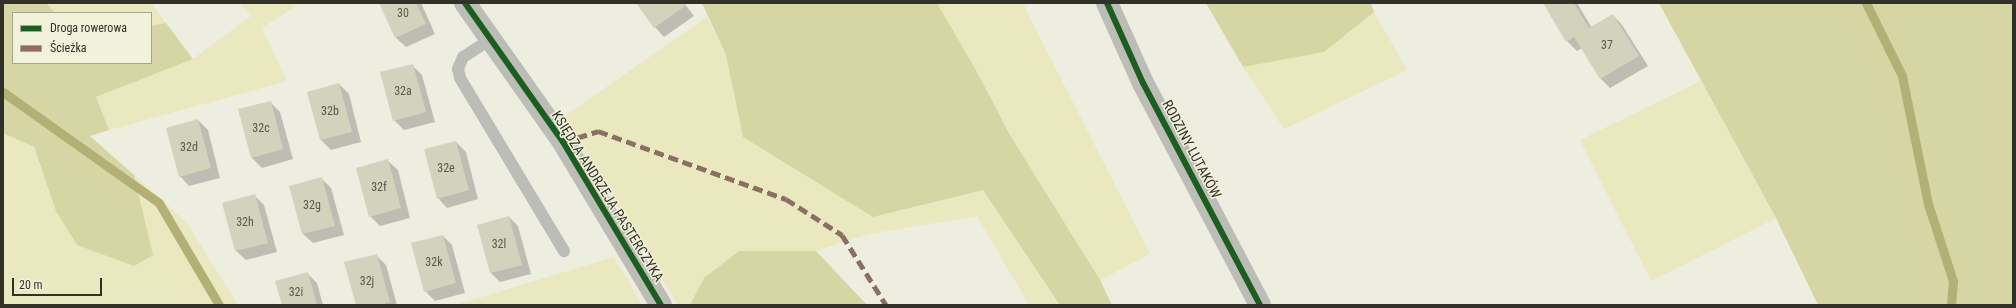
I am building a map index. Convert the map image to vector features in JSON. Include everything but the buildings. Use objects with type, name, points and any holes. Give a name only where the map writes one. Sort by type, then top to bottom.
[{"type":"street","name":"KSIĘDZA ANDRZEJA PASTERCZYKA","points":[[465,3],[563,142],[661,305]]},
{"type":"street","name":"RODZINY LUTAKÓW","points":[[1107,3],[1143,83],[1260,305]]},
{"type":"lane","points":[[491,39],[463,57],[458,69],[460,78],[564,251]]},
{"type":"green space","points":[[3,3],[46,3],[54,12],[12,12],[12,64],[152,64],[152,26],[166,23],[193,59],[96,97],[109,130],[90,136],[134,175],[153,255],[134,266],[77,245],[56,211],[34,147],[3,133]]},
{"type":"green space","points":[[46,3],[151,3],[166,23],[152,26],[152,12],[54,12]]},
{"type":"green space","points":[[244,3],[300,3],[262,28],[287,81],[109,130],[96,97],[193,59],[251,16],[241,5]]},
{"type":"green space","points":[[702,3],[937,3],[977,72],[1010,135],[1100,280],[1112,305],[1060,305],[983,190],[873,217],[743,137],[726,55]]},
{"type":"green space","points":[[937,3],[1032,3],[1024,6],[1150,254],[1100,280],[1010,135],[977,72]]},
{"type":"green space","points":[[1206,3],[1371,3],[1374,12],[1324,52],[1243,67]]},
{"type":"green space","points":[[1659,3],[2013,3],[2013,305],[1818,305],[1776,218]]},
{"type":"green space","points":[[1374,12],[1407,70],[1284,129],[1243,67],[1324,52]]},
{"type":"green space","points":[[707,17],[726,55],[743,137],[873,217],[983,190],[1060,305],[1029,305],[977,216],[868,234],[816,251],[739,251],[704,278],[690,305],[678,305],[562,118]]},
{"type":"green space","points":[[1701,81],[1776,218],[1651,281],[1580,140]]},
{"type":"green space","points":[[3,133],[33,147],[56,211],[153,255],[134,175],[187,223],[238,305],[3,305]]},
{"type":"green space","points":[[739,251],[816,251],[867,305],[690,305],[704,278]]},
{"type":"green space","points":[[614,257],[642,305],[455,305]]},
{"type":"waterway","points":[[1866,3],[1902,76],[1928,204],[1953,281],[1951,305]]},
{"type":"waterway","points":[[3,92],[159,203],[219,305]]},
{"type":"marked path","points":[[563,142],[598,131],[786,199],[842,235],[886,305]]},
{"type":"cycle path","points":[[465,3],[563,142],[661,305]]},
{"type":"cycle path","points":[[1107,3],[1143,83],[1260,305]]}]
